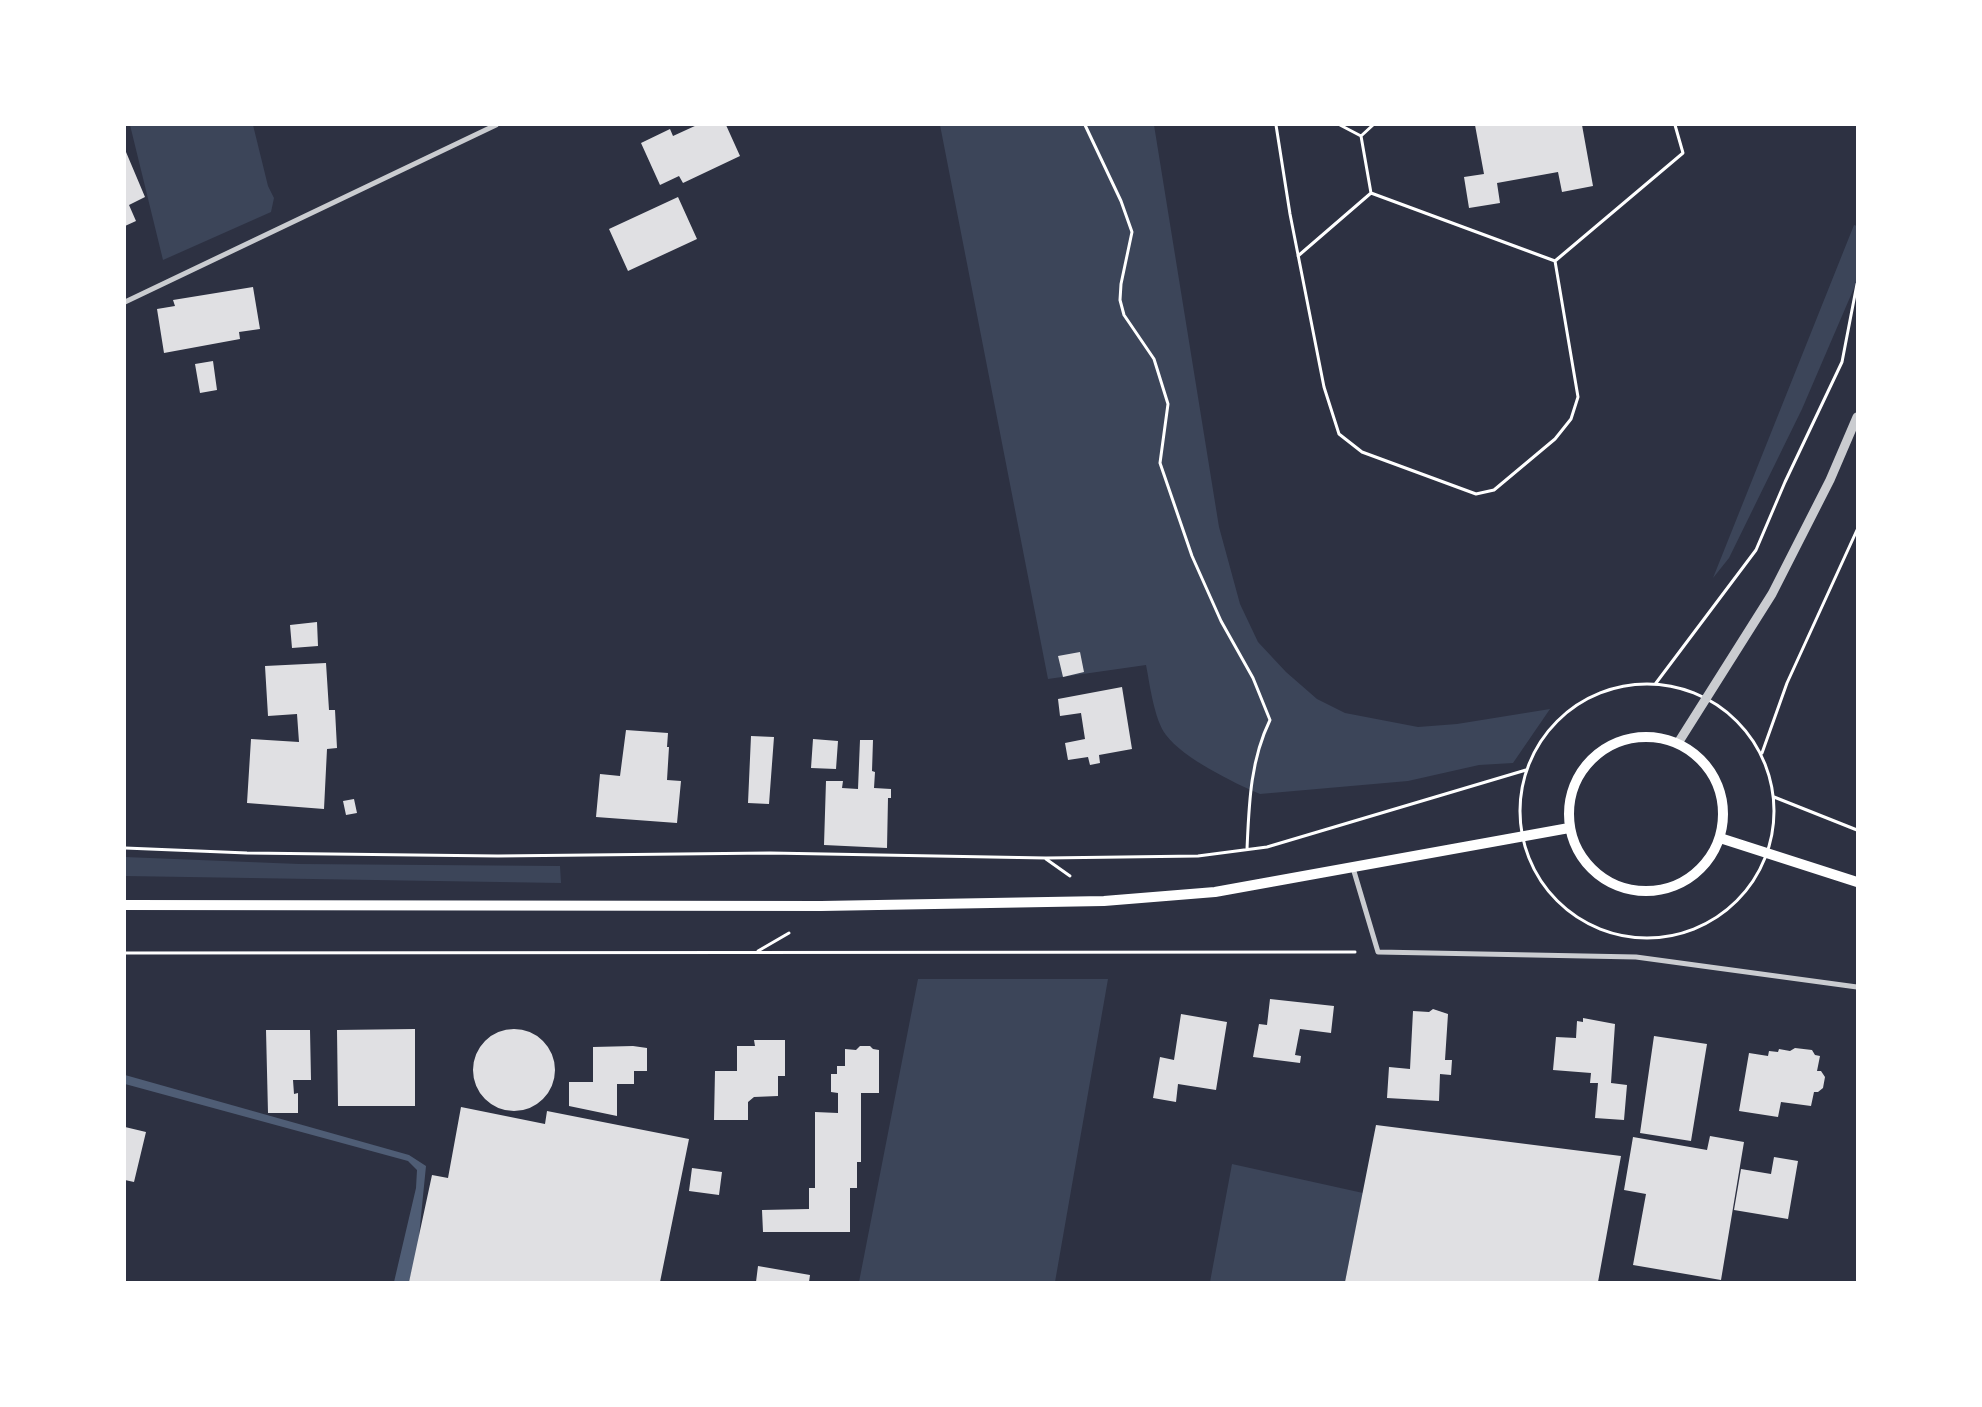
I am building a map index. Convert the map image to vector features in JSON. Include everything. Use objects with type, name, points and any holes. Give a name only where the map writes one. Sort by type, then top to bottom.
[{"type":"main road","points":[[1651,736],[1678,743],[1702,760],[1718,783],[1724,810],[1720,838],[1703,868],[1674,888],[1640,893],[1608,883],[1582,860],[1569,828],[1569,800],[1579,774],[1598,752],[1623,739],[1651,736]]},
{"type":"main road","points":[[125,905],[821,906],[1064,903],[1215,892],[1569,828]]},
{"type":"main road","points":[[1720,838],[1857,882]]},
{"type":"street","points":[[125,302],[496,125]]},
{"type":"street","points":[[1678,743],[1705,697],[1722,676],[1772,594],[1830,480],[1857,417]]},
{"type":"street","points":[[1353,868],[1378,952],[1636,957],[1857,986]]},
{"type":"path","points":[[1085,125],[1121,201],[1132,232],[1121,284],[1120,300],[1124,315],[1154,359],[1168,404],[1160,463],[1192,556],[1222,621],[1253,678],[1270,720],[1254,761],[1246,849]]},
{"type":"path","points":[[1276,125],[1298,256],[1324,387],[1339,434],[1362,452],[1476,494],[1494,490],[1555,439],[1571,419],[1578,397],[1555,261]]},
{"type":"path","points":[[1340,125],[1361,136]]},
{"type":"path","points":[[1361,136],[1373,125]]},
{"type":"path","points":[[1555,261],[1683,153],[1675,125]]},
{"type":"path","points":[[1361,136],[1371,193]]},
{"type":"path","points":[[1298,256],[1371,193]]},
{"type":"path","points":[[1371,193],[1555,261]]},
{"type":"path","points":[[1656,683],[1756,550],[1785,482],[1842,362],[1857,284]]},
{"type":"path","points":[[1761,754],[1787,683],[1857,530]]},
{"type":"path","points":[[1656,683],[1682,688],[1705,697],[1738,721],[1761,754],[1774,797],[1774,825],[1768,852],[1748,889],[1717,918],[1679,935],[1638,939],[1597,929],[1562,907],[1536,875],[1522,836],[1520,803],[1526,770],[1546,733],[1576,704],[1615,687],[1656,683]]},
{"type":"path","points":[[125,848],[276,854],[498,856],[770,853],[1046,858],[1198,856],[1268,847],[1526,770]]},
{"type":"path","points":[[1774,797],[1857,830]]},
{"type":"path","points":[[125,953],[1378,952]]},
{"type":"shaded area","points":[[130,125],[253,125],[268,186],[274,198],[271,212],[163,260]]},
{"type":"shaded area","points":[[940,125],[1154,125],[1219,527],[1240,604],[1258,642],[1286,672],[1317,699],[1345,713],[1418,727],[1457,724],[1550,709],[1513,763],[1479,765],[1408,781],[1260,794],[1223,777],[1196,761],[1174,744],[1166,735],[1155,711],[1146,665],[1048,679]]},
{"type":"shaded area","points":[[1854,225],[1857,226],[1857,281],[1802,409],[1729,558],[1713,578]]},
{"type":"shaded area","points":[[125,857],[299,864],[560,866],[561,883],[125,876]]},
{"type":"shaded area","points":[[918,979],[1108,979],[1055,1282],[859,1282]]},
{"type":"shaded area","points":[[125,1075],[409,1155],[426,1166],[418,1246],[409,1282],[394,1282],[416,1188],[417,1170],[408,1161],[125,1084]]},
{"type":"shaded area","points":[[1232,1164],[1363,1193],[1345,1282],[1210,1282]]},
{"type":"building","points":[[697,125],[726,125],[740,156],[683,183],[679,176],[660,185],[641,143],[670,129],[673,136]]},
{"type":"building","points":[[1475,125],[1582,125],[1593,186],[1562,192],[1558,172],[1497,183],[1500,203],[1469,208],[1464,177],[1484,174]]},
{"type":"building","points":[[126,152],[145,197],[129,205],[136,221],[125,226]]},
{"type":"building","points":[[678,197],[697,239],[628,271],[609,229]]},
{"type":"building","points":[[253,287],[260,329],[239,332],[240,339],[164,353],[157,309],[175,306],[173,300]]},
{"type":"building","points":[[213,361],[217,390],[200,393],[195,364]]},
{"type":"building","points":[[317,622],[318,646],[292,648],[290,625]]},
{"type":"building","points":[[1080,652],[1084,672],[1063,677],[1058,656]]},
{"type":"building","points":[[326,663],[329,710],[335,710],[337,748],[327,749],[324,809],[247,803],[251,739],[299,742],[297,714],[268,716],[265,666]]},
{"type":"building","points":[[1122,687],[1132,749],[1099,755],[1100,763],[1090,765],[1088,757],[1068,760],[1065,743],[1085,739],[1081,713],[1060,716],[1058,699]]},
{"type":"building","points":[[626,730],[668,733],[667,780],[681,781],[677,823],[596,817],[600,774],[620,776]]},
{"type":"building","points":[[751,736],[774,737],[769,804],[748,803]]},
{"type":"building","points":[[813,739],[838,741],[836,769],[811,768]]},
{"type":"building","points":[[860,740],[873,740],[872,771],[875,772],[874,788],[891,789],[891,798],[888,798],[887,848],[824,845],[826,781],[843,781],[842,788],[858,789]]},
{"type":"building","points":[[354,799],[357,813],[346,815],[343,801]]},
{"type":"building","points":[[1270,999],[1334,1006],[1331,1033],[1300,1029],[1295,1055],[1301,1056],[1300,1063],[1253,1057],[1259,1024],[1267,1025]]},
{"type":"building","points":[[1433,1009],[1448,1014],[1445,1060],[1452,1060],[1451,1075],[1440,1074],[1439,1101],[1387,1098],[1389,1067],[1410,1069],[1413,1011],[1429,1012]]},
{"type":"building","points":[[1181,1014],[1227,1022],[1216,1090],[1178,1084],[1176,1102],[1153,1098],[1160,1057],[1174,1060]]},
{"type":"building","points":[[1583,1018],[1615,1024],[1611,1083],[1627,1085],[1624,1120],[1595,1118],[1598,1083],[1590,1083],[1591,1073],[1553,1070],[1556,1037],[1576,1038],[1577,1021],[1583,1022]]},
{"type":"building","points":[[415,1029],[415,1106],[338,1106],[337,1030]]},
{"type":"building","points":[[514,1029],[530,1032],[543,1041],[552,1054],[555,1070],[552,1086],[543,1099],[530,1108],[514,1111],[498,1108],[485,1099],[476,1086],[473,1070],[476,1054],[485,1041],[498,1032]]},
{"type":"building","points":[[266,1030],[310,1030],[311,1080],[293,1080],[294,1094],[298,1093],[298,1113],[268,1113]]},
{"type":"building","points":[[1654,1036],[1707,1044],[1691,1141],[1640,1133]]},
{"type":"building","points":[[754,1040],[785,1040],[785,1076],[778,1076],[778,1096],[754,1097],[748,1102],[748,1120],[714,1120],[715,1071],[737,1071],[737,1046],[755,1046]]},
{"type":"building","points":[[633,1046],[647,1048],[647,1071],[634,1071],[634,1084],[617,1084],[617,1116],[569,1106],[569,1082],[593,1082],[593,1047]]},
{"type":"building","points":[[860,1046],[870,1046],[873,1049],[879,1050],[879,1093],[861,1093],[861,1162],[857,1162],[857,1188],[850,1188],[850,1232],[763,1232],[762,1210],[809,1209],[809,1188],[815,1188],[815,1112],[838,1113],[838,1093],[831,1092],[831,1074],[837,1074],[837,1066],[845,1066],[845,1049],[856,1050]]},
{"type":"building","points":[[1795,1048],[1812,1050],[1815,1055],[1820,1056],[1817,1071],[1821,1071],[1825,1077],[1823,1088],[1818,1092],[1814,1092],[1811,1106],[1781,1102],[1778,1117],[1739,1111],[1749,1053],[1768,1056],[1769,1051],[1778,1052],[1779,1049],[1790,1051]]},
{"type":"building","points":[[461,1107],[545,1124],[547,1111],[689,1139],[660,1282],[409,1282],[432,1175],[448,1178]]},
{"type":"building","points":[[1376,1125],[1621,1156],[1598,1282],[1345,1282]]},
{"type":"building","points":[[125,1127],[146,1132],[134,1182],[125,1180]]},
{"type":"building","points":[[1710,1136],[1744,1142],[1721,1280],[1633,1265],[1646,1194],[1624,1190],[1633,1137],[1707,1150]]},
{"type":"building","points":[[1774,1157],[1798,1161],[1788,1219],[1734,1210],[1741,1169],[1771,1174]]},
{"type":"building","points":[[692,1168],[722,1172],[719,1195],[689,1191]]},
{"type":"building","points":[[758,1266],[810,1275],[809,1282],[756,1282]]}]
